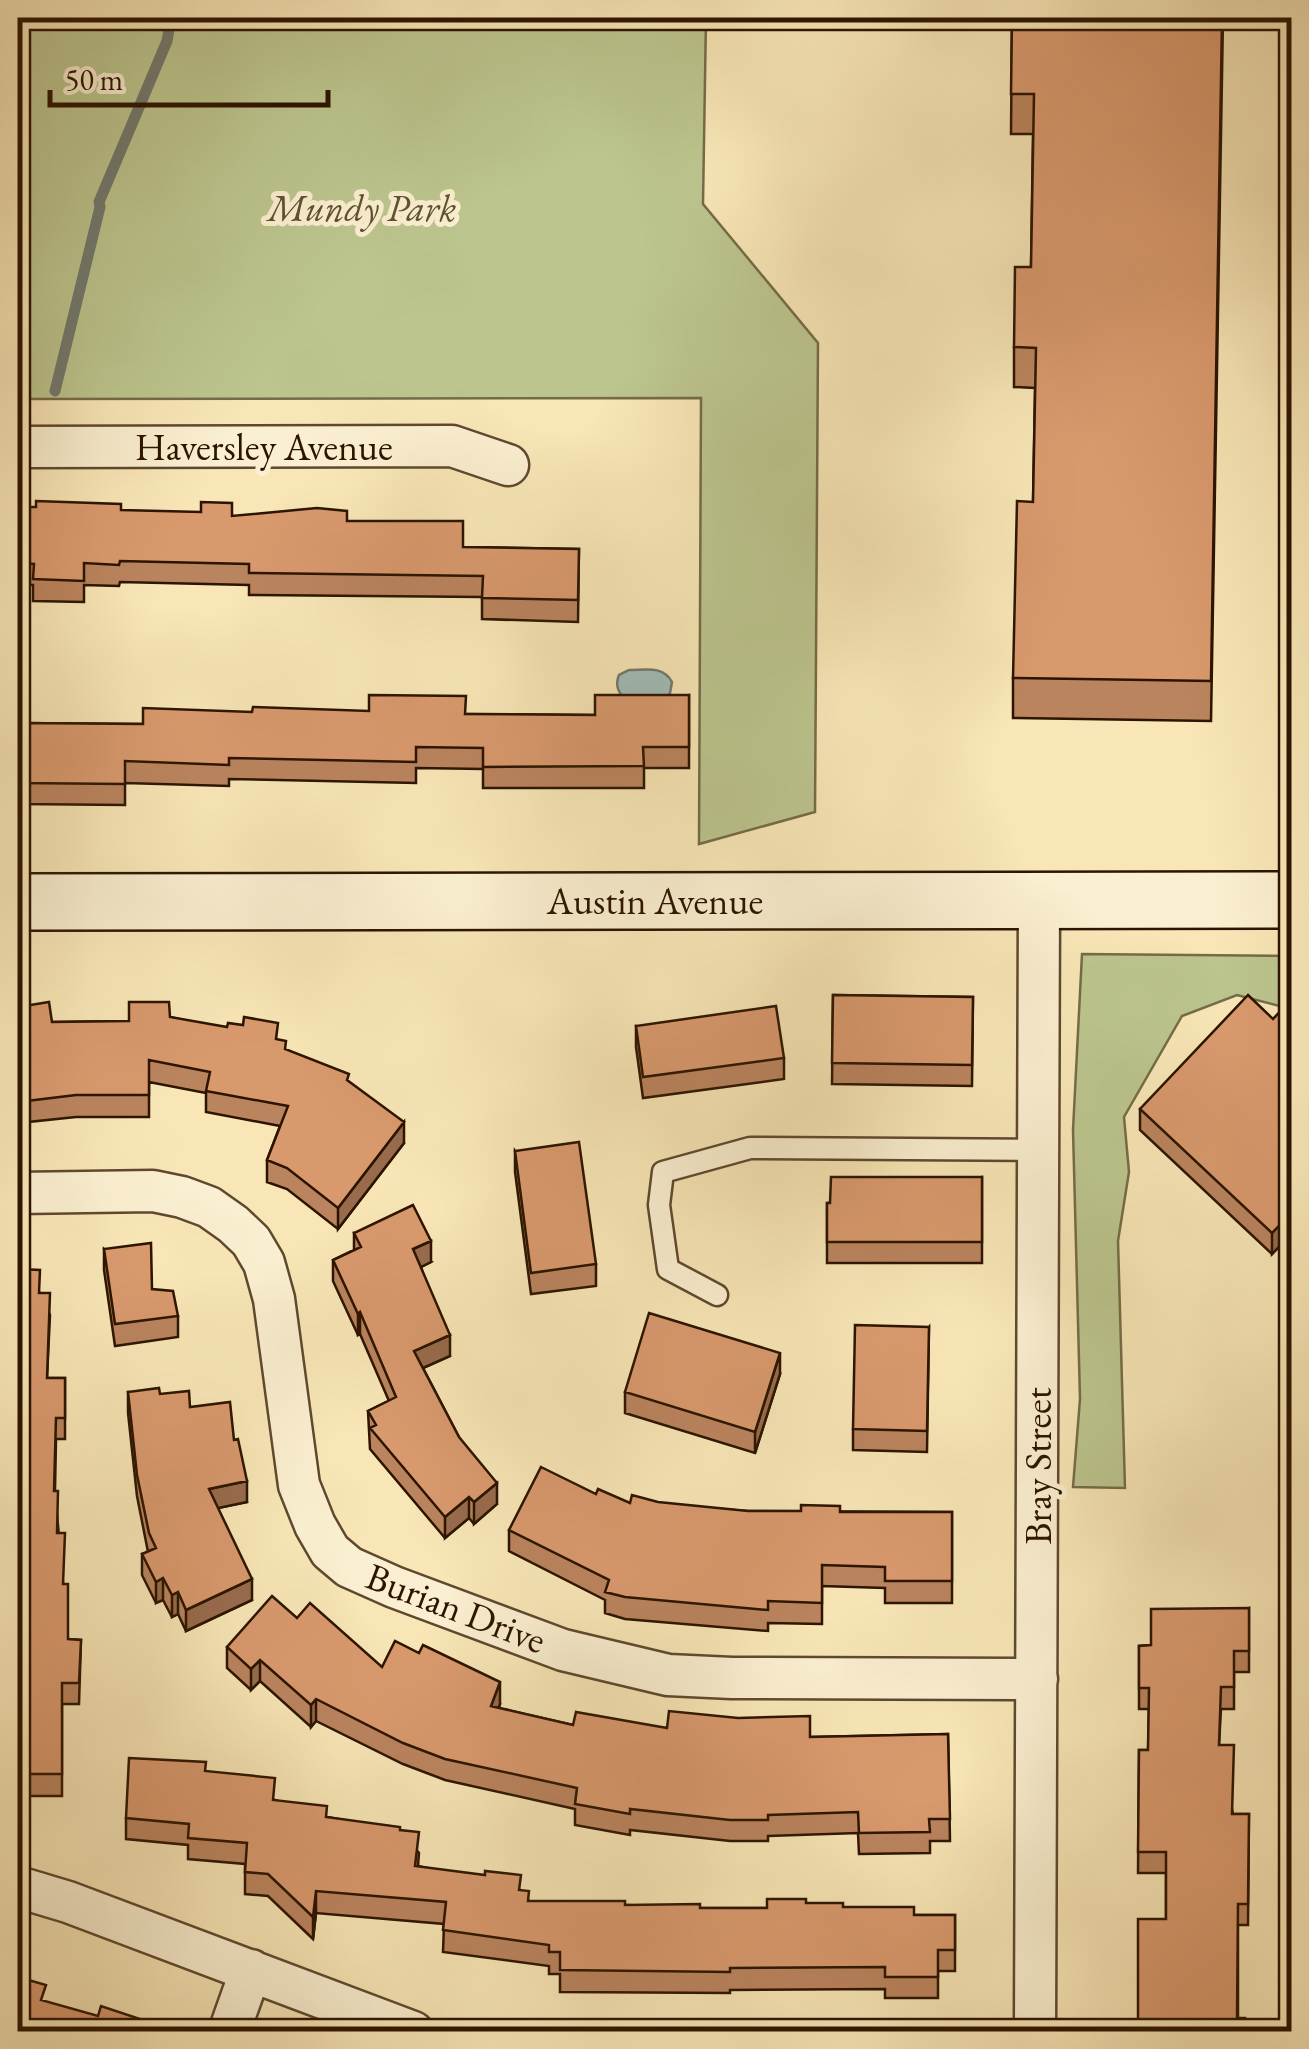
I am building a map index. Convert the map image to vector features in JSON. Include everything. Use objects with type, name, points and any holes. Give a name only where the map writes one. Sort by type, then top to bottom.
[{"type":"main road","name":"Austin Avenue","points":[[18,902],[1292,900]]},
{"type":"street","name":"Haversley Avenue","points":[[18,447],[452,446],[508,465]]},
{"type":"street","name":"Bray Street","points":[[1036,2032],[1039,901]]},
{"type":"street","name":"Burian Drive","points":[[18,1193],[152,1191],[182,1197],[209,1208],[251,1241],[264,1263],[274,1299],[299,1486],[330,1551],[350,1567],[563,1650],[668,1675],[1037,1679]]},
{"type":"street","points":[[18,1887],[68,1902],[413,2032]]},
{"type":"street","points":[[229,2032],[252,1970]]},
{"type":"lane","points":[[717,1295],[668,1269],[658,1205],[663,1172],[750,1148],[1040,1150]]},
{"type":"green space","name":"Mundy Park","points":[[18,18],[706,18],[703,204],[818,343],[815,812],[699,844],[701,398],[18,399]]},
{"type":"green space","points":[[1082,954],[1291,956],[1291,1009],[1237,995],[1182,1016],[1124,1117],[1129,1172],[1118,1241],[1125,1488],[1073,1487],[1080,1399],[1073,1130]]},
{"type":"water","points":[[629,670],[664,673],[672,682],[670,693],[666,698],[624,699],[617,682],[619,675]]},
{"type":"building","points":[[1012,18],[1222,18],[1211,681],[1013,678],[1017,501],[1033,502],[1036,348],[1014,347],[1015,267],[1031,267],[1034,94],[1011,94]]},
{"type":"building","points":[[36,501],[121,504],[121,510],[201,512],[201,502],[232,503],[232,516],[317,508],[347,511],[347,521],[463,521],[463,547],[579,549],[578,600],[482,598],[483,576],[249,573],[249,564],[84,563],[84,581],[33,579],[34,564],[18,563],[18,507],[36,507]]},
{"type":"building","points":[[369,695],[466,696],[465,714],[595,715],[595,695],[689,695],[689,747],[643,747],[644,766],[483,767],[483,748],[416,747],[416,762],[229,758],[229,765],[125,761],[125,784],[18,783],[18,723],[143,724],[143,708],[369,711]]},
{"type":"building","points":[[833,995],[973,997],[972,1065],[832,1063]]},
{"type":"building","points":[[1248,995],[1273,1019],[1292,1002],[1292,1212],[1272,1233],[1140,1109]]},
{"type":"building","points":[[49,1002],[52,1022],[129,1021],[129,1002],[169,1002],[170,1017],[227,1027],[228,1023],[243,1025],[244,1017],[278,1023],[276,1039],[286,1041],[285,1049],[349,1074],[347,1080],[404,1122],[338,1208],[287,1168],[267,1160],[288,1106],[206,1091],[210,1072],[149,1060],[149,1095],[76,1095],[18,1102],[18,1007]]},
{"type":"building","points":[[776,1006],[784,1058],[643,1077],[636,1026]]},
{"type":"building","points":[[579,1142],[596,1264],[531,1273],[515,1151]]},
{"type":"building","points":[[831,1177],[982,1177],[982,1242],[827,1242]]},
{"type":"building","points":[[413,1205],[431,1241],[413,1249],[450,1335],[414,1351],[459,1437],[497,1483],[474,1502],[469,1497],[445,1517],[370,1428],[376,1425],[368,1411],[396,1397],[333,1260],[361,1247],[354,1233]]},
{"type":"building","points":[[151,1243],[152,1289],[173,1291],[178,1316],[115,1324],[104,1249]]},
{"type":"building","points":[[18,1269],[40,1270],[39,1293],[50,1293],[47,1378],[65,1378],[65,1418],[56,1418],[54,1491],[58,1491],[57,1533],[65,1533],[63,1584],[68,1584],[68,1639],[81,1640],[79,1683],[62,1683],[62,1774],[24,1774],[24,1788],[18,1788]]},
{"type":"building","points":[[649,1313],[780,1353],[755,1432],[625,1392]]},
{"type":"building","points":[[855,1325],[929,1327],[927,1431],[853,1429]]},
{"type":"building","points":[[159,1388],[160,1394],[189,1391],[190,1407],[230,1402],[234,1440],[238,1439],[247,1481],[209,1489],[252,1579],[186,1610],[178,1592],[172,1595],[163,1578],[156,1582],[142,1554],[156,1548],[137,1475],[128,1392]]},
{"type":"building","points":[[541,1467],[596,1494],[598,1489],[630,1503],[632,1495],[658,1502],[748,1511],[801,1511],[801,1505],[840,1506],[840,1512],[952,1512],[952,1581],[885,1581],[885,1567],[822,1565],[822,1603],[768,1601],[768,1610],[605,1592],[609,1580],[509,1530]]},
{"type":"building","points":[[272,1596],[297,1618],[310,1603],[382,1667],[395,1641],[419,1653],[423,1645],[500,1682],[491,1706],[573,1725],[576,1712],[667,1728],[669,1711],[738,1718],[810,1716],[810,1737],[948,1734],[950,1819],[929,1819],[930,1832],[859,1833],[858,1812],[730,1820],[630,1809],[630,1814],[575,1804],[577,1788],[445,1759],[403,1743],[316,1699],[311,1705],[260,1660],[251,1669],[227,1647]]},
{"type":"building","points":[[1249,1608],[1249,1651],[1234,1651],[1234,1687],[1221,1687],[1219,1745],[1234,1745],[1232,1814],[1249,1814],[1248,1904],[1238,1904],[1237,2018],[1245,2018],[1246,2032],[1138,2032],[1138,1919],[1166,1919],[1166,1852],[1138,1852],[1139,1750],[1148,1750],[1149,1688],[1139,1688],[1139,1646],[1151,1645],[1151,1609]]},
{"type":"building","points":[[129,1758],[206,1762],[205,1771],[275,1778],[273,1800],[327,1806],[326,1817],[419,1832],[415,1866],[485,1875],[485,1871],[521,1875],[519,1890],[529,1891],[528,1901],[767,1908],[767,1899],[806,1899],[806,1903],[843,1903],[843,1907],[914,1907],[914,1915],[955,1915],[955,1950],[938,1950],[938,1977],[885,1977],[885,1967],[730,1968],[730,1972],[560,1970],[560,1952],[549,1952],[549,1945],[443,1930],[446,1902],[316,1891],[313,1917],[268,1874],[245,1872],[247,1843],[188,1838],[189,1824],[126,1818]]},
{"type":"building","points":[[18,1977],[46,1985],[41,2000],[98,2016],[101,2006],[152,2023],[149,2032],[18,2032]]},
{"type":"waterway","points":[[55,391],[99,202],[167,41],[171,18]]}]
